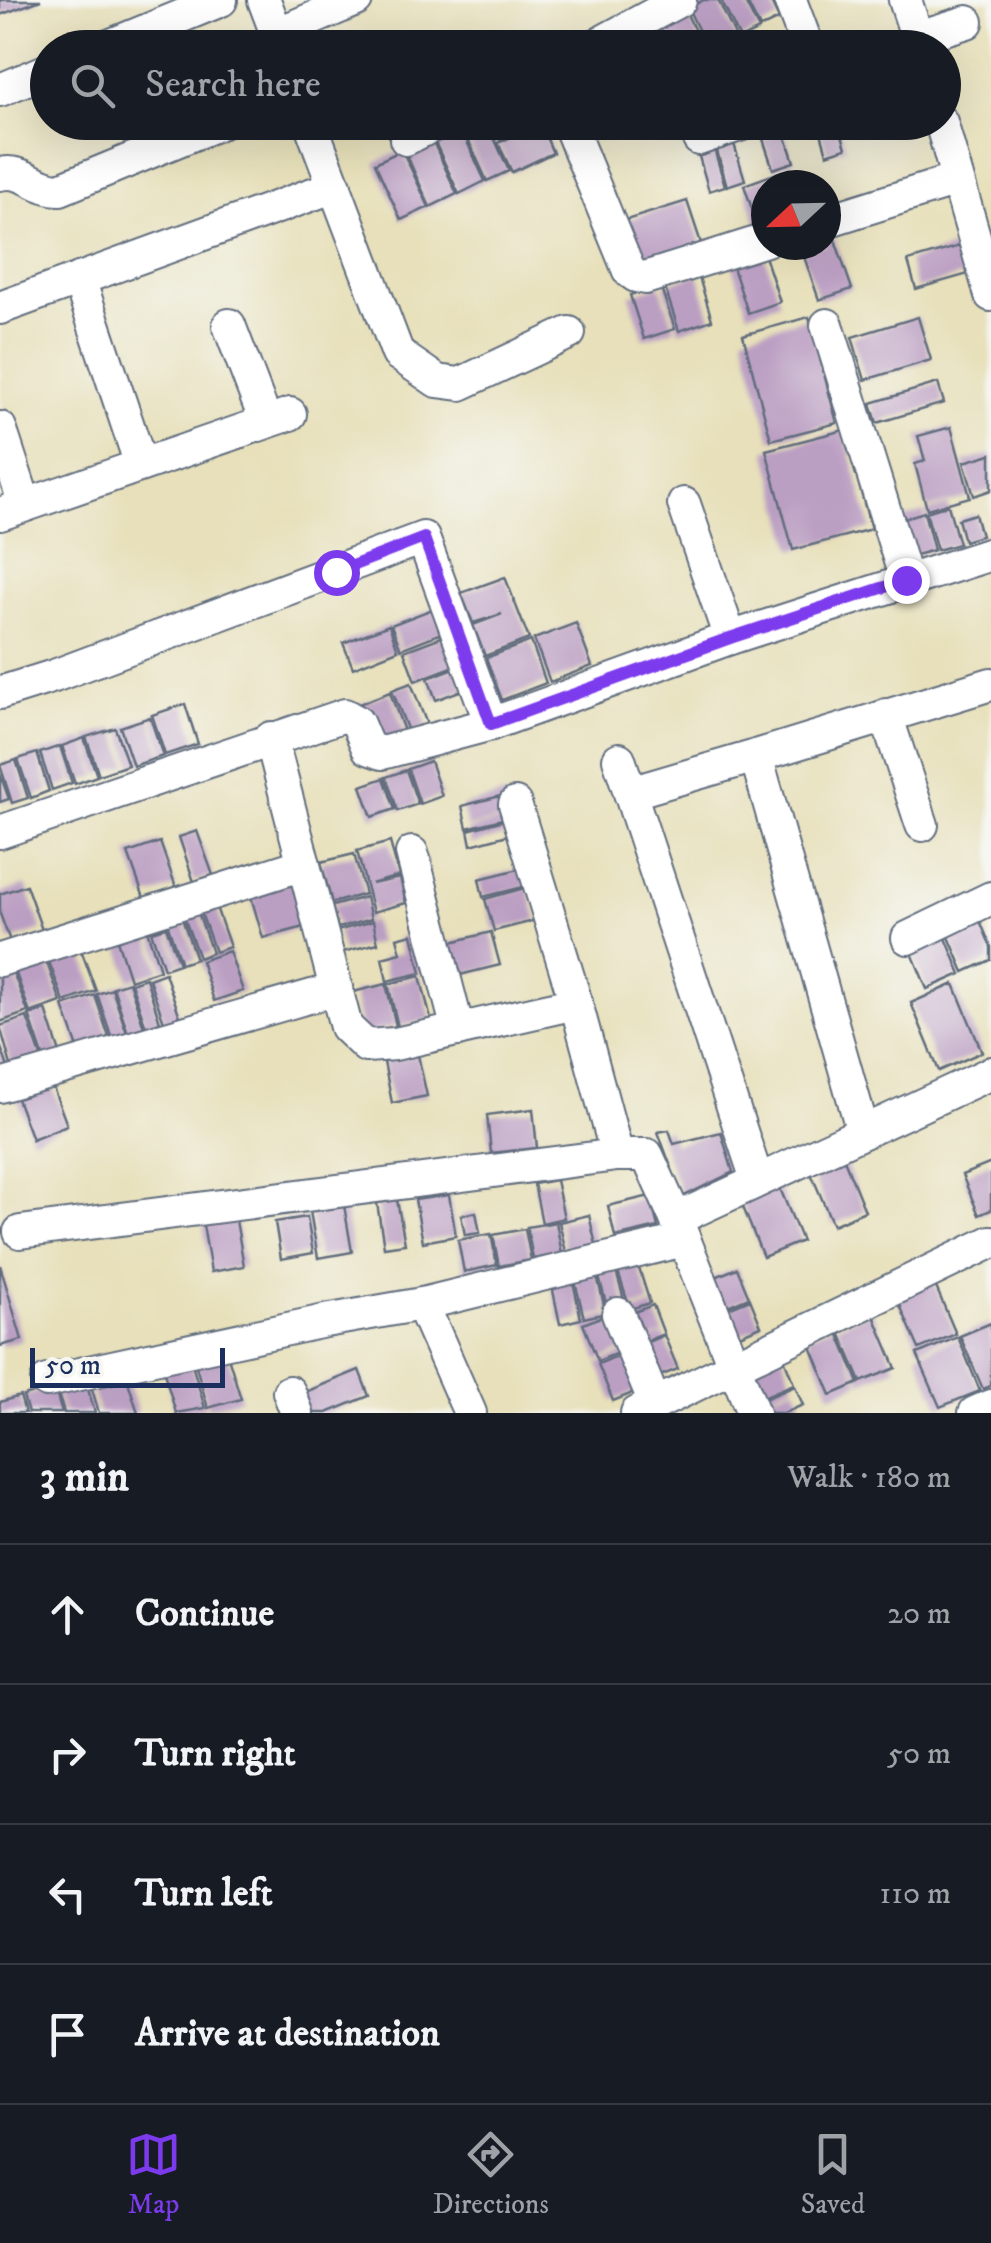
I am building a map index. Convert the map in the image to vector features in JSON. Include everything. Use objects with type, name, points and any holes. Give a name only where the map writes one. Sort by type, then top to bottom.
[{"type":"street","points":[[148,30],[220,0]]},
{"type":"street","points":[[264,0],[276,30]]},
{"type":"street","points":[[300,30],[356,0]]},
{"type":"street","points":[[625,30],[680,0]]},
{"type":"street","points":[[790,0],[801,30]]},
{"type":"street","points":[[905,0],[915,30]]},
{"type":"street","points":[[948,30],[967,22]]},
{"type":"street","points":[[0,90],[30,78]]},
{"type":"street","points":[[0,174],[15,172],[47,189],[60,189],[178,140]]},
{"type":"street","points":[[317,140],[398,354],[438,381],[460,384],[569,333]]},
{"type":"street","points":[[575,140],[630,271],[636,276],[645,278],[751,245]]},
{"type":"street","points":[[946,140],[991,296]]},
{"type":"street","points":[[841,216],[956,180]]},
{"type":"street","points":[[0,308],[334,186]]},
{"type":"street","points":[[80,279],[141,465]]},
{"type":"street","points":[[0,428],[12,510],[278,418],[230,325]]},
{"type":"street","points":[[827,325],[906,580]]},
{"type":"street","points":[[684,504],[730,638]]},
{"type":"street","points":[[0,694],[424,538],[491,724]]},
{"type":"street","points":[[0,832],[344,715],[358,722],[368,748],[382,753],[491,724],[730,638],[991,554]]},
{"type":"street","points":[[630,794],[991,684]]},
{"type":"street","points":[[886,715],[922,825]]},
{"type":"street","points":[[271,738],[346,1027],[366,1046],[395,1044],[576,1003]]},
{"type":"street","points":[[756,756],[863,1132]]},
{"type":"street","points":[[620,759],[757,1180]]},
{"type":"street","points":[[515,804],[576,1003],[617,1155]]},
{"type":"street","points":[[412,853],[458,1030]]},
{"type":"street","points":[[0,960],[304,864]]},
{"type":"street","points":[[908,938],[991,898]]},
{"type":"street","points":[[0,1086],[336,988]]},
{"type":"street","points":[[47,1382],[324,1321],[422,1304],[681,1230],[757,1180],[991,1073]]},
{"type":"street","points":[[20,1232],[617,1155],[648,1155],[754,1413]]},
{"type":"street","points":[[618,1314],[646,1408],[991,1242]]},
{"type":"street","points":[[422,1304],[470,1413]]},
{"type":"street","points":[[976,1413],[991,1406]]},
{"type":"building","points":[[0,0],[41,0],[0,15]]},
{"type":"building","points":[[704,0],[718,0],[732,30],[698,30],[688,8]]},
{"type":"building","points":[[721,0],[744,0],[759,30],[736,30]]},
{"type":"building","points":[[746,0],[770,0],[779,19],[760,28]]},
{"type":"building","points":[[686,12],[694,30],[657,30],[655,27]]},
{"type":"building","points":[[432,140],[457,194],[430,207],[404,149]]},
{"type":"building","points":[[434,140],[466,140],[485,181],[459,194]]},
{"type":"building","points":[[468,140],[495,140],[509,171],[487,181]]},
{"type":"building","points":[[547,140],[553,153],[512,172],[498,143]]},
{"type":"building","points":[[714,140],[733,140],[745,180],[727,186]]},
{"type":"building","points":[[763,140],[787,140],[794,162],[773,169]]},
{"type":"building","points":[[823,140],[844,140],[846,148],[827,154]]},
{"type":"building","points":[[712,142],[725,186],[709,191],[696,146]]},
{"type":"building","points":[[402,150],[429,207],[401,220],[375,163]]},
{"type":"building","points":[[751,182],[751,206],[744,185]]},
{"type":"building","points":[[687,201],[701,243],[640,263],[626,220]]},
{"type":"building","points":[[963,245],[972,273],[916,289],[908,261]]},
{"type":"building","points":[[751,257],[766,260],[780,302],[748,313],[732,264]]},
{"type":"building","points":[[841,257],[852,289],[819,300],[805,260]]},
{"type":"building","points":[[698,274],[712,320],[679,331],[664,285]]},
{"type":"building","points":[[660,285],[675,329],[644,339],[630,295]]},
{"type":"building","points":[[809,317],[837,423],[771,440],[743,335]]},
{"type":"building","points":[[918,317],[931,360],[865,380],[852,337]]},
{"type":"building","points":[[938,383],[944,403],[877,423],[871,403]]},
{"type":"building","points":[[951,427],[970,497],[927,509],[915,464],[925,461],[918,436]]},
{"type":"building","points":[[844,430],[871,529],[793,550],[766,450]]},
{"type":"building","points":[[991,454],[991,490],[974,496],[964,462]]},
{"type":"building","points":[[948,505],[959,544],[937,550],[926,512]]},
{"type":"building","points":[[924,512],[934,550],[912,556],[901,519]]},
{"type":"building","points":[[975,514],[981,536],[964,541],[958,519]]},
{"type":"building","points":[[505,577],[529,639],[485,656],[473,625],[502,614],[473,623],[461,593]]},
{"type":"building","points":[[435,608],[444,632],[401,649],[391,625]]},
{"type":"building","points":[[576,623],[592,666],[550,682],[534,639]]},
{"type":"building","points":[[389,625],[398,650],[353,668],[343,643]]},
{"type":"building","points":[[444,636],[455,666],[415,681],[404,651]]},
{"type":"building","points":[[531,641],[546,683],[502,700],[486,658]]},
{"type":"building","points":[[457,667],[465,689],[436,700],[428,678]]},
{"type":"building","points":[[411,683],[428,727],[409,734],[392,690]]},
{"type":"building","points":[[390,692],[405,734],[375,745],[359,704]]},
{"type":"building","points":[[185,704],[198,744],[165,755],[152,715]]},
{"type":"building","points":[[150,717],[163,756],[133,766],[120,727]]},
{"type":"building","points":[[115,728],[128,765],[99,775],[86,737]]},
{"type":"building","points":[[84,738],[97,776],[75,784],[62,746]]},
{"type":"building","points":[[60,746],[72,783],[52,790],[40,753]]},
{"type":"building","points":[[37,753],[49,791],[31,798],[18,759]]},
{"type":"building","points":[[16,760],[28,798],[12,803],[0,765]]},
{"type":"building","points":[[430,761],[442,796],[420,804],[408,769]]},
{"type":"building","points":[[406,770],[418,804],[398,811],[386,777]]},
{"type":"building","points":[[0,774],[9,799],[0,802]]},
{"type":"building","points":[[384,778],[395,809],[372,817],[361,786]]},
{"type":"building","points":[[504,795],[510,817],[467,828],[462,806]]},
{"type":"building","points":[[511,818],[515,833],[471,845],[468,830]]},
{"type":"building","points":[[197,831],[213,875],[194,882],[179,837]]},
{"type":"building","points":[[160,842],[176,887],[144,898],[128,853]]},
{"type":"building","points":[[390,842],[399,876],[371,884],[400,878],[406,903],[373,912],[357,851]]},
{"type":"building","points":[[354,854],[365,894],[332,903],[321,862]]},
{"type":"building","points":[[523,868],[527,886],[483,897],[479,879]]},
{"type":"building","points":[[296,880],[308,926],[263,938],[250,893]]},
{"type":"building","points":[[26,885],[42,930],[10,941],[0,914],[0,894]]},
{"type":"building","points":[[528,887],[537,920],[494,931],[485,899]]},
{"type":"building","points":[[366,897],[371,919],[338,928],[332,906]]},
{"type":"building","points":[[215,904],[230,947],[215,952],[200,910]]},
{"type":"building","points":[[198,912],[212,953],[199,958],[184,917]]},
{"type":"building","points":[[181,915],[196,959],[181,964],[166,920]]},
{"type":"building","points":[[978,916],[991,947],[991,960],[964,972],[946,930]]},
{"type":"building","points":[[373,921],[378,943],[343,952],[337,931]]},
{"type":"building","points":[[146,927],[160,970],[130,980],[116,937]]},
{"type":"building","points":[[166,927],[179,964],[164,969],[151,931]]},
{"type":"building","points":[[943,931],[961,974],[927,989],[909,946]]},
{"type":"building","points":[[491,932],[500,965],[452,977],[444,944]]},
{"type":"building","points":[[412,934],[421,973],[387,981],[382,958],[401,953],[397,938]]},
{"type":"building","points":[[80,947],[96,991],[64,1002],[48,959]]},
{"type":"building","points":[[229,951],[243,991],[214,1001],[201,961]]},
{"type":"building","points":[[45,957],[61,1002],[30,1013],[14,968]]},
{"type":"building","points":[[12,969],[28,1012],[0,1022],[0,973]]},
{"type":"building","points":[[165,973],[180,1017],[164,1022],[149,979]]},
{"type":"building","points":[[420,976],[431,1019],[398,1027],[388,984]]},
{"type":"building","points":[[146,978],[160,1022],[146,1027],[131,983]]},
{"type":"building","points":[[129,982],[144,1027],[128,1033],[113,987]]},
{"type":"building","points":[[386,984],[396,1026],[363,1034],[353,992]]},
{"type":"building","points":[[954,984],[982,1052],[939,1071],[911,1003]]},
{"type":"building","points":[[112,989],[127,1033],[112,1038],[97,994]]},
{"type":"building","points":[[95,995],[109,1037],[78,1048],[63,1006]]},
{"type":"building","points":[[46,1010],[60,1053],[44,1059],[29,1015]]},
{"type":"building","points":[[27,1017],[42,1059],[12,1069],[0,1026]]},
{"type":"building","points":[[0,1045],[9,1070],[0,1073]]},
{"type":"building","points":[[418,1055],[427,1096],[392,1103],[384,1062]]},
{"type":"building","points":[[52,1085],[67,1125],[32,1139],[17,1099]]},
{"type":"building","points":[[533,1109],[537,1148],[491,1153],[487,1115]]},
{"type":"building","points":[[669,1130],[674,1144],[721,1132],[733,1172],[682,1197],[658,1132]]},
{"type":"building","points":[[843,1157],[865,1211],[833,1225],[810,1171]]},
{"type":"building","points":[[991,1163],[991,1210],[979,1215],[962,1175]]},
{"type":"building","points":[[556,1180],[564,1218],[542,1223],[534,1184]]},
{"type":"building","points":[[779,1186],[802,1241],[763,1257],[741,1202]]},
{"type":"building","points":[[449,1195],[456,1236],[423,1242],[415,1200]]},
{"type":"building","points":[[650,1196],[658,1227],[615,1237],[608,1206]]},
{"type":"building","points":[[397,1200],[405,1244],[384,1247],[377,1203]]},
{"type":"building","points":[[344,1205],[352,1252],[318,1258],[310,1211]]},
{"type":"building","points":[[476,1212],[480,1233],[465,1235],[461,1215]]},
{"type":"building","points":[[589,1215],[596,1245],[566,1252],[559,1222]]},
{"type":"building","points":[[307,1217],[313,1253],[281,1259],[275,1222]]},
{"type":"building","points":[[236,1220],[244,1266],[211,1272],[203,1225]]},
{"type":"building","points":[[556,1222],[562,1254],[533,1259],[527,1227]]},
{"type":"building","points":[[525,1229],[531,1260],[499,1266],[493,1235]]},
{"type":"building","points":[[491,1234],[497,1265],[464,1272],[458,1240]]},
{"type":"building","points":[[637,1262],[650,1303],[630,1309],[617,1269]]},
{"type":"building","points":[[0,1265],[22,1340],[0,1346]]},
{"type":"building","points":[[615,1268],[627,1310],[609,1314],[598,1273]]},
{"type":"building","points":[[737,1268],[749,1297],[718,1310],[706,1281]]},
{"type":"building","points":[[596,1272],[606,1313],[584,1318],[574,1277]]},
{"type":"building","points":[[572,1277],[581,1319],[560,1324],[551,1281]]},
{"type":"building","points":[[933,1280],[956,1334],[919,1349],[896,1296]]},
{"type":"building","points":[[750,1299],[761,1326],[730,1339],[719,1312]]},
{"type":"building","points":[[653,1305],[664,1334],[638,1344],[626,1315]]},
{"type":"building","points":[[872,1311],[896,1368],[861,1382],[837,1326]]},
{"type":"building","points":[[608,1314],[623,1351],[598,1361],[583,1324]]},
{"type":"building","points":[[991,1323],[991,1386],[983,1389],[960,1336]]},
{"type":"building","points":[[835,1325],[859,1383],[831,1395],[807,1337]]},
{"type":"building","points":[[664,1335],[678,1369],[652,1379],[638,1346]]},
{"type":"building","points":[[958,1337],[980,1391],[940,1407],[917,1354]]},
{"type":"building","points":[[226,1350],[241,1399],[208,1408],[194,1359]]},
{"type":"building","points":[[625,1353],[640,1390],[613,1401],[598,1364]]},
{"type":"building","points":[[782,1354],[794,1384],[756,1400],[743,1370]]},
{"type":"building","points":[[191,1361],[205,1408],[176,1413],[163,1369]]},
{"type":"building","points":[[359,1370],[369,1396],[327,1413],[305,1413],[298,1395]]},
{"type":"building","points":[[125,1372],[138,1413],[99,1413],[90,1382]]},
{"type":"building","points":[[85,1379],[95,1413],[64,1413],[56,1388]]},
{"type":"building","points":[[795,1386],[803,1405],[784,1413],[761,1413],[757,1402]]},
{"type":"building","points":[[54,1387],[62,1413],[28,1413],[23,1396]]},
{"type":"building","points":[[20,1396],[25,1413],[0,1413],[0,1402]]},
{"type":"route","points":[[336,572],[424,538],[491,724],[906,580]]}]
